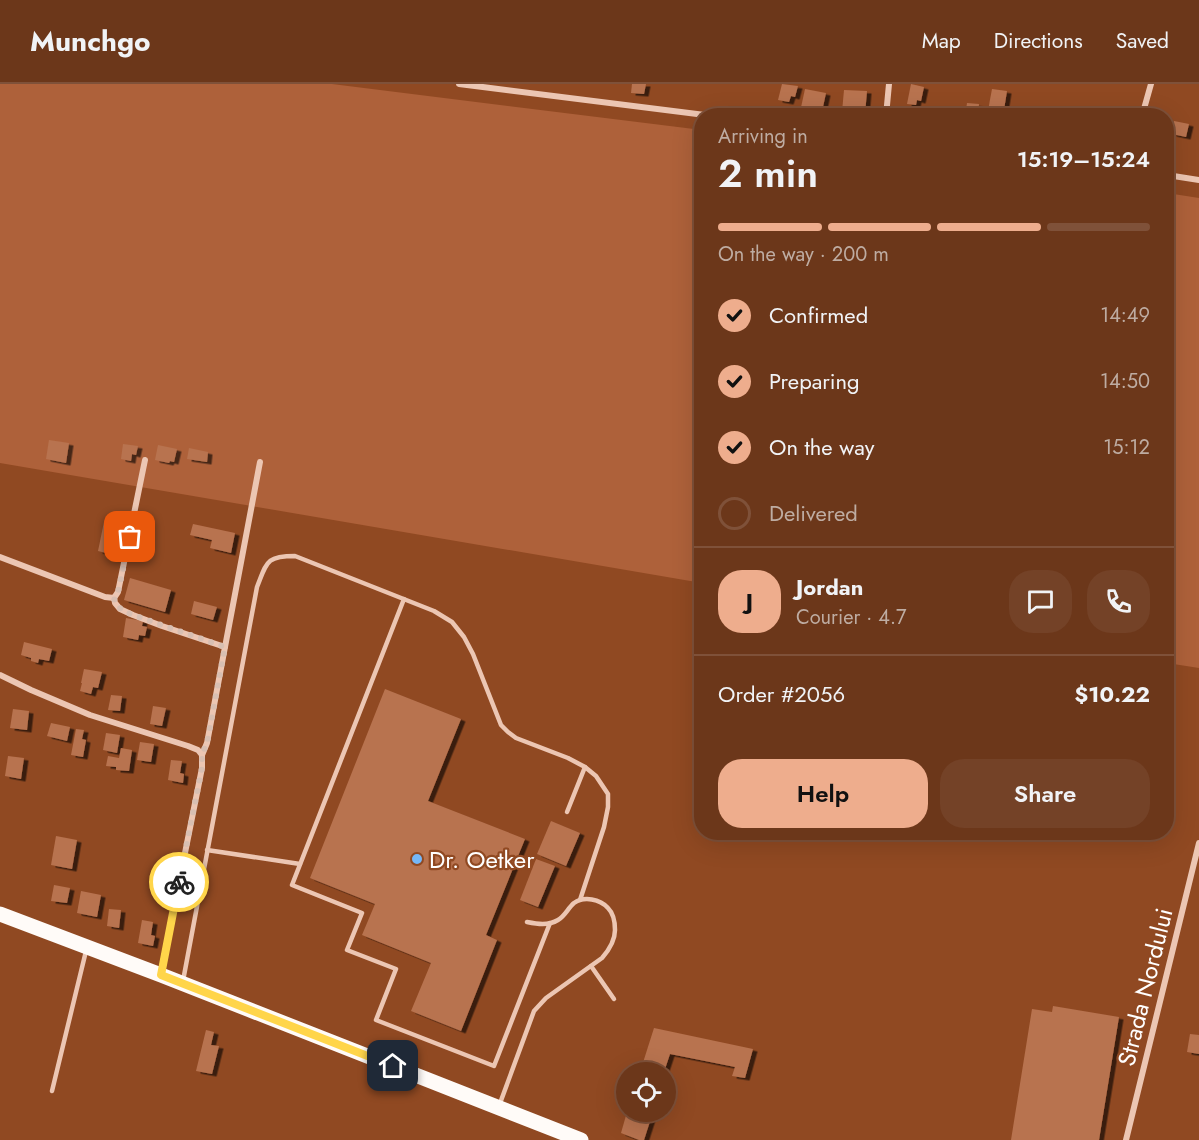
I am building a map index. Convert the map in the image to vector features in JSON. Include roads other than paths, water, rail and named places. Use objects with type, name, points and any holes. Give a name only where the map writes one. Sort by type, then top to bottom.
[{"type":"main road","points":[[0,914],[581,1140]]},
{"type":"street","points":[[459,84],[694,114]]},
{"type":"street","points":[[530,92],[532,84]]},
{"type":"street","points":[[887,108],[889,84]]},
{"type":"street","points":[[1144,108],[1151,84]]},
{"type":"street","points":[[1174,176],[1199,180]]},
{"type":"street","points":[[145,460],[118,592],[114,598],[115,603],[120,609],[133,615],[225,647]]},
{"type":"street","points":[[161,975],[260,462]]},
{"type":"street","points":[[0,557],[105,597],[114,598]]},
{"type":"street","points":[[0,675],[90,715],[188,746],[202,754]]},
{"type":"street","name":"Strada Nordului","points":[[1126,1140],[1199,843]]},
{"type":"lane","points":[[182,983],[257,587],[271,559],[280,556],[295,556],[435,611],[452,622],[464,637],[473,654],[501,725],[516,738],[568,758],[597,776],[608,794],[608,807],[604,827],[580,900]]},
{"type":"lane","points":[[404,598],[292,885],[362,913],[347,950],[396,969],[376,1020],[494,1066],[550,923]]},
{"type":"lane","points":[[567,812],[585,767]]},
{"type":"lane","points":[[207,850],[300,864]]},
{"type":"lane","points":[[499,1107],[534,1011],[546,998],[608,951],[615,938],[614,916],[608,907],[588,899],[574,903],[560,919],[550,923],[538,925],[527,922]]},
{"type":"lane","points":[[52,1091],[87,947]]},
{"type":"lane","points":[[591,966],[614,999]]},
{"type":"place","name":"Dr. Oetker","points":[[417,859]]}]
